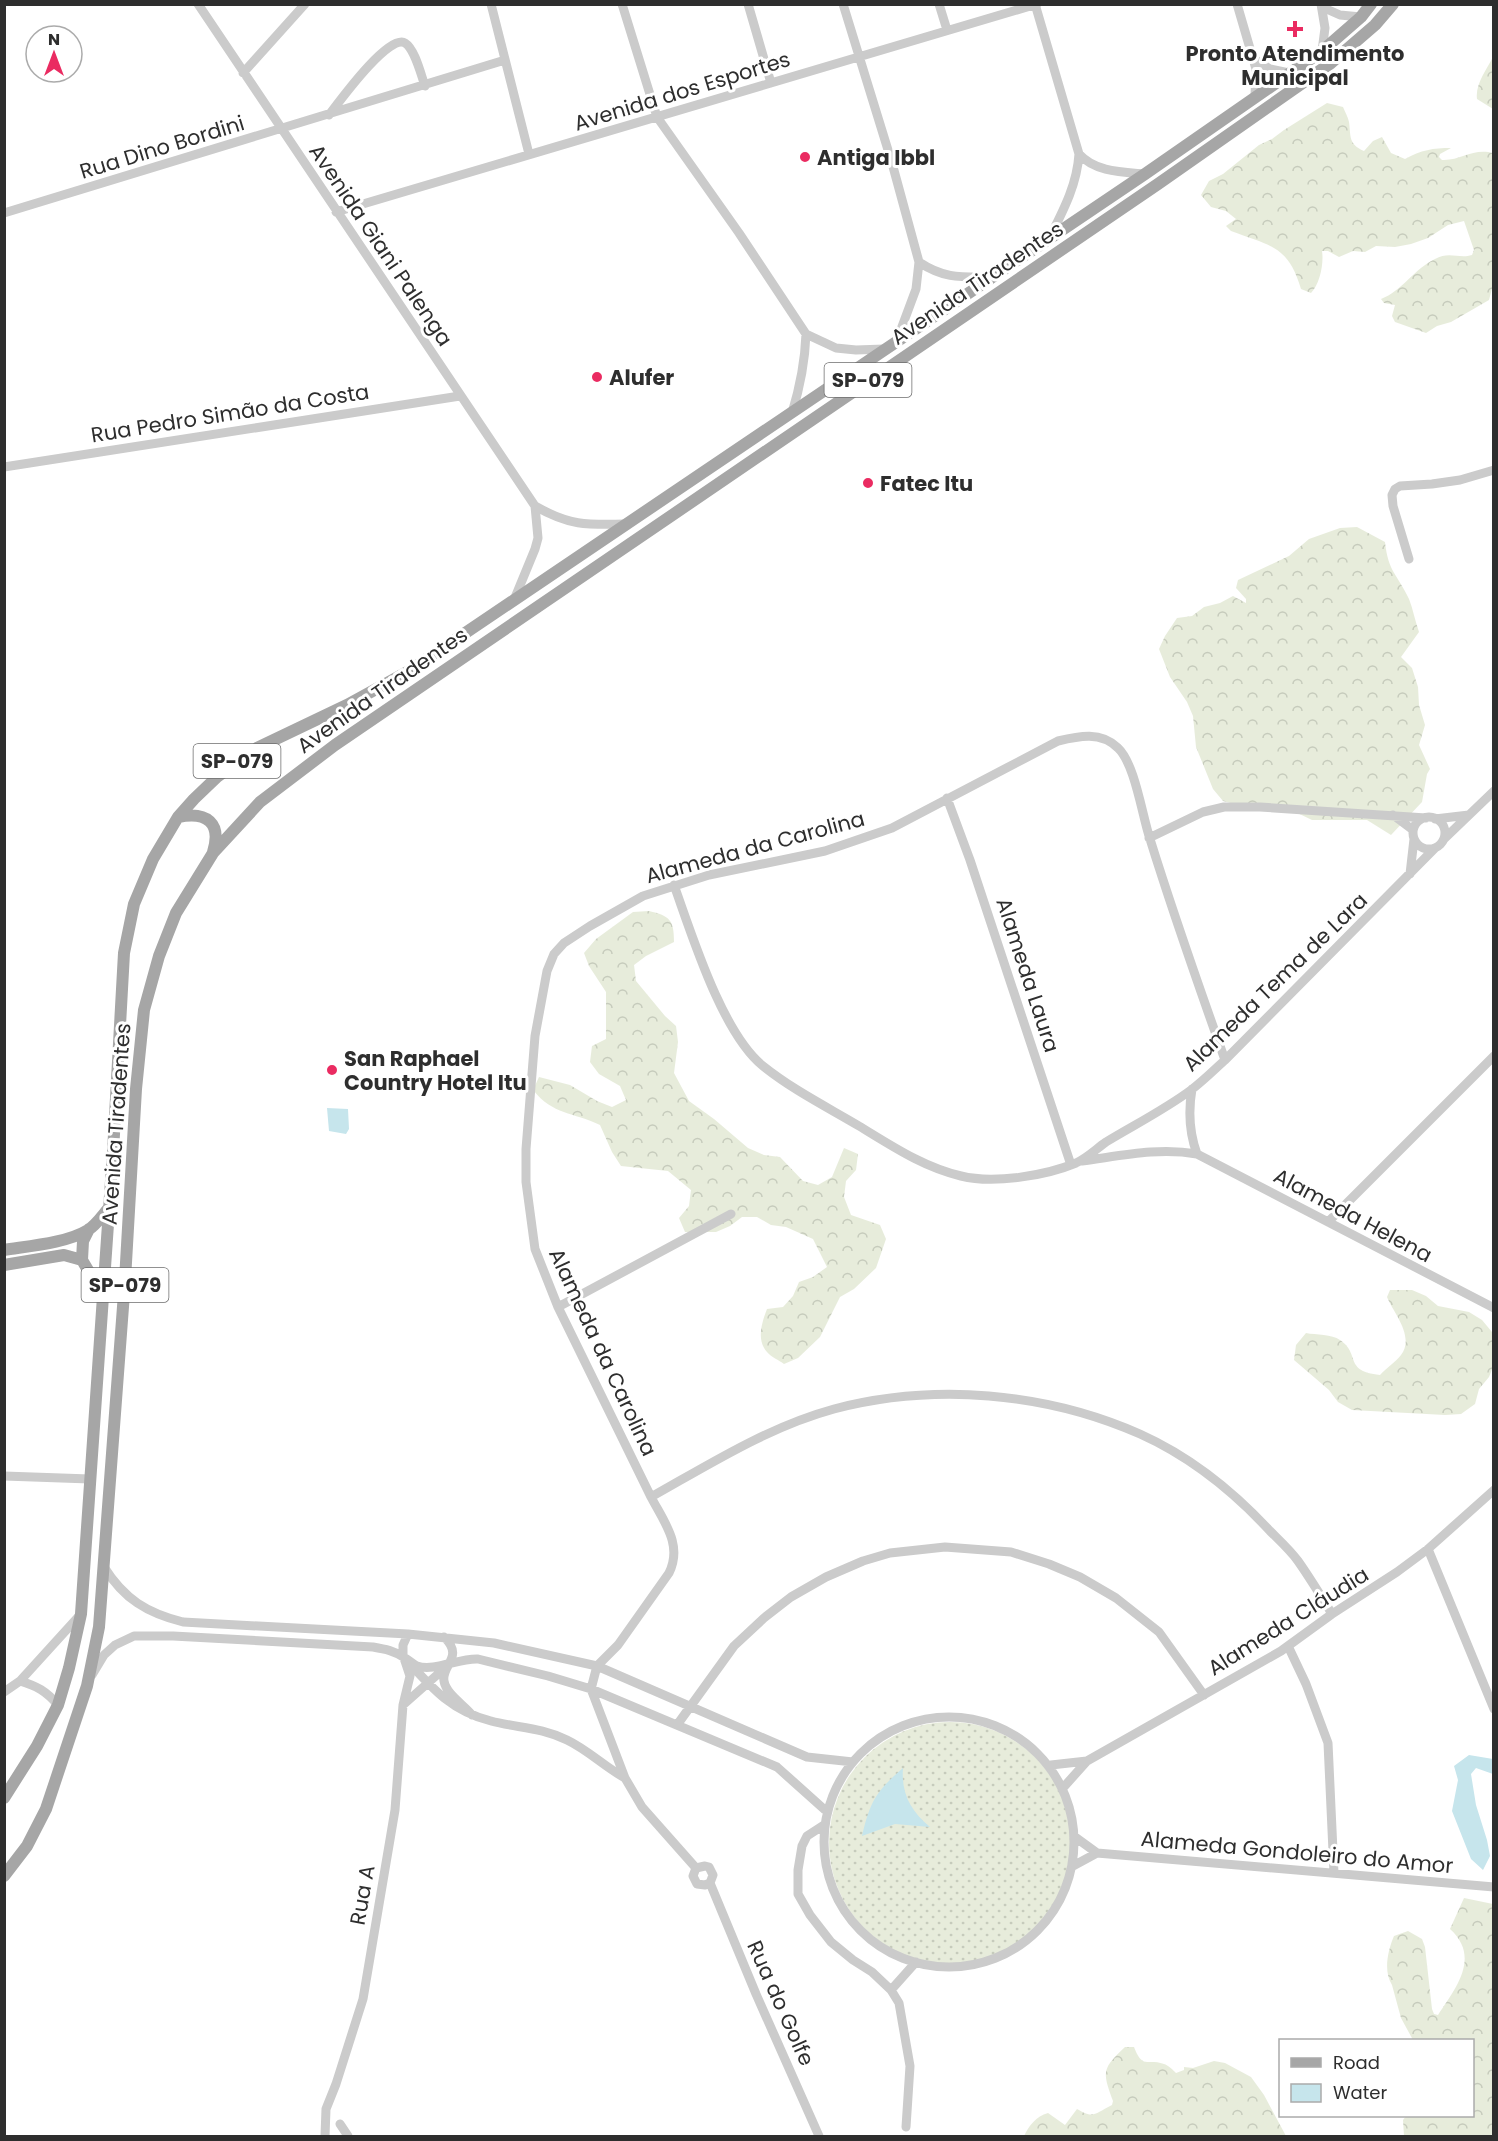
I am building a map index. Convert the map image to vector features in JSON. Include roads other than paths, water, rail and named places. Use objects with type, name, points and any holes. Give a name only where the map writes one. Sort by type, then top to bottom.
[{"type":"main road","name":"Avenida Tiradentes","points":[[4,1798],[37,1746],[58,1704],[81,1614],[124,953],[134,904],[153,859],[178,817],[194,799],[238,760],[284,734],[347,705],[409,671],[1145,174],[1322,51],[1362,17],[1371,4]]},
{"type":"main road","name":"Avenida Tiradentes","points":[[4,1876],[27,1846],[46,1809],[87,1686],[99,1627],[125,1280],[136,1089],[144,1010],[159,956],[176,912],[213,854],[260,802],[326,751],[1312,77],[1356,44],[1393,4]]},
{"type":"main road","points":[[178,817],[197,815],[211,822],[216,835],[213,854]]},
{"type":"main road","points":[[102,1294],[82,1260],[83,1240],[89,1229],[108,1209]]},
{"type":"main road","points":[[4,1250],[55,1241],[89,1229]]},
{"type":"main road","points":[[4,1265],[64,1255],[82,1260]]},
{"type":"street","name":"Avenida Giani Palenga","points":[[198,4],[535,506]]},
{"type":"street","points":[[243,73],[305,4]]},
{"type":"street","points":[[491,4],[529,154]]},
{"type":"street","points":[[622,4],[657,117],[739,233],[806,334],[836,348],[884,349]]},
{"type":"street","points":[[748,4],[771,83]]},
{"type":"street","points":[[843,4],[892,163],[919,262],[916,289],[897,340]]},
{"type":"street","points":[[939,4],[947,30]]},
{"type":"street","points":[[1237,4],[1257,77],[1255,96]]},
{"type":"street","points":[[1036,5],[1079,154],[1071,192],[1049,239]]},
{"type":"street","name":"Avenida dos Esportes","points":[[336,212],[1036,5]]},
{"type":"street","points":[[1321,6],[1340,15],[1362,17]]},
{"type":"street","points":[[1321,6],[1325,28],[1322,51]]},
{"type":"street","points":[[329,115],[377,57],[398,42],[403,41],[408,44],[425,86]]},
{"type":"street","points":[[1253,58],[1270,69],[1288,73]]},
{"type":"street","name":"Rua Dino Bordini","points":[[4,213],[282,130],[504,60]]},
{"type":"street","points":[[1079,154],[1086,162],[1102,168],[1145,174]]},
{"type":"street","points":[[919,262],[941,274],[969,277],[991,276]]},
{"type":"street","points":[[792,413],[800,384],[806,334]]},
{"type":"street","name":"Rua Pedro Simão da Costa","points":[[4,466],[460,396]]},
{"type":"street","points":[[1409,559],[1393,506],[1392,495],[1395,489],[1400,486],[1460,480],[1494,470]]},
{"type":"street","points":[[535,506],[556,518],[571,522],[627,524]]},
{"type":"street","points":[[514,600],[536,549],[538,538],[535,506]]},
{"type":"street","name":"Alameda da Carolina","points":[[651,1497],[558,1307],[535,1249],[526,1182],[526,1149],[535,1036],[547,971],[554,954],[564,943],[644,896],[709,875],[825,851],[892,828],[1058,741],[1079,736],[1093,736],[1108,740],[1120,749],[1129,764],[1149,838],[1225,1060]]},
{"type":"street","name":"Alameda Tema de Lara","points":[[674,885],[703,964],[728,1016],[747,1050],[763,1066],[795,1088],[913,1158],[941,1171],[962,1177],[1005,1180],[1075,1163],[1192,1089],[1225,1060],[1494,791]]},
{"type":"street","name":"Alameda Laura","points":[[947,798],[1075,1163]]},
{"type":"street","points":[[1149,838],[1203,812],[1224,807],[1260,807],[1431,818],[1443,827],[1444,839]]},
{"type":"street","points":[[1393,814],[1414,835],[1423,848],[1435,848]]},
{"type":"street","points":[[1410,874],[1414,835],[1420,820],[1469,815]]},
{"type":"street","points":[[1328,1222],[1494,1056]]},
{"type":"street","points":[[1192,1089],[1189,1113],[1197,1154]]},
{"type":"street","name":"Alameda Helena","points":[[1075,1163],[1157,1151],[1177,1150],[1197,1154],[1494,1308]]},
{"type":"street","points":[[558,1307],[731,1214]]},
{"type":"street","points":[[591,1689],[597,1666],[618,1645],[675,1562],[673,1540],[651,1497],[756,1439],[798,1421],[868,1401],[926,1396],[978,1395],[1011,1398],[1063,1408],[1102,1419],[1142,1435],[1194,1466],[1250,1509],[1297,1560],[1332,1614]]},
{"type":"street","points":[[4,1476],[90,1479]]},
{"type":"street","name":"Alameda Cláudia","points":[[1087,1761],[1288,1646],[1428,1549],[1494,1490]]},
{"type":"street","points":[[678,1725],[734,1646],[791,1597],[826,1577],[863,1561],[890,1553],[945,1547],[1011,1552],[1080,1577],[1122,1603],[1159,1632],[1204,1695]]},
{"type":"street","points":[[1428,1549],[1494,1710]]},
{"type":"street","points":[[104,1567],[112,1580],[131,1600],[155,1614],[174,1620],[408,1634],[494,1643],[597,1666],[807,1757],[853,1762]]},
{"type":"street","points":[[4,1692],[20,1681],[81,1614]]},
{"type":"street","points":[[173,1636],[174,1620]]},
{"type":"street","points":[[408,1634],[403,1645],[403,1656],[428,1683],[461,1711],[492,1722],[531,1727],[569,1740],[625,1778]]},
{"type":"street","points":[[87,1686],[104,1655],[134,1636],[373,1647],[403,1656],[417,1666],[440,1666],[451,1662],[478,1659],[591,1689],[777,1767],[825,1810]]},
{"type":"street","points":[[444,1637],[450,1642],[452,1648],[451,1662],[443,1675],[444,1685],[472,1715]]},
{"type":"street","points":[[1288,1646],[1306,1684],[1328,1743],[1334,1873]]},
{"type":"street","name":"Rua A","points":[[325,2136],[326,2109],[363,1999],[394,1810],[403,1706],[410,1676],[403,1656]]},
{"type":"street","points":[[403,1706],[451,1662]]},
{"type":"street","points":[[20,1681],[39,1686],[58,1704]]},
{"type":"street","name":"Rua do Golfe","points":[[591,1689],[625,1778],[642,1807],[696,1868],[693,1876],[697,1884],[710,1883],[819,2136]]},
{"type":"street","points":[[957,1717],[995,1725],[1029,1744],[1051,1765],[1072,1810],[1076,1851],[1067,1890],[1047,1923],[1017,1949],[980,1965],[941,1968],[902,1959],[868,1939],[842,1909],[827,1873],[825,1810],[837,1782],[853,1762],[882,1736],[918,1721],[957,1717]]},
{"type":"street","points":[[1051,1765],[1087,1761]]},
{"type":"street","points":[[1062,1789],[1087,1761]]},
{"type":"street","points":[[824,1825],[807,1836],[802,1846],[798,1870],[798,1894],[810,1915],[831,1942],[872,1972],[891,1990],[899,2003],[910,2066],[906,2127]]},
{"type":"street","name":"Alameda Gondoleiro do Amor","points":[[1075,1838],[1097,1852],[1494,1887]]},
{"type":"street","points":[[1073,1866],[1097,1852]]},
{"type":"street","points":[[891,1990],[916,1962]]},
{"type":"street","points":[[340,2124],[348,2136]]},
{"type":"water","points":[[327,1108],[348,1109],[349,1129],[346,1134],[329,1131]]},
{"type":"water","points":[[1469,1755],[1493,1759],[1493,1774],[1476,1768],[1471,1774],[1476,1805],[1490,1856],[1483,1870],[1471,1859],[1452,1811],[1458,1780],[1454,1766]]},
{"type":"water","points":[[903,1768],[904,1786],[909,1801],[917,1815],[930,1827],[895,1824],[862,1836],[875,1798]]},
{"type":"place","name":"Pronto Atendimento Municipal","points":[[1295,29]]},
{"type":"place","name":"Antiga Ibbl","points":[[805,157]]},
{"type":"place","name":"Alufer","points":[[597,377]]},
{"type":"place","name":"Fatec Itu","points":[[868,483]]},
{"type":"place","name":"San Raphael Country Hotel Itu","points":[[332,1070]]}]
